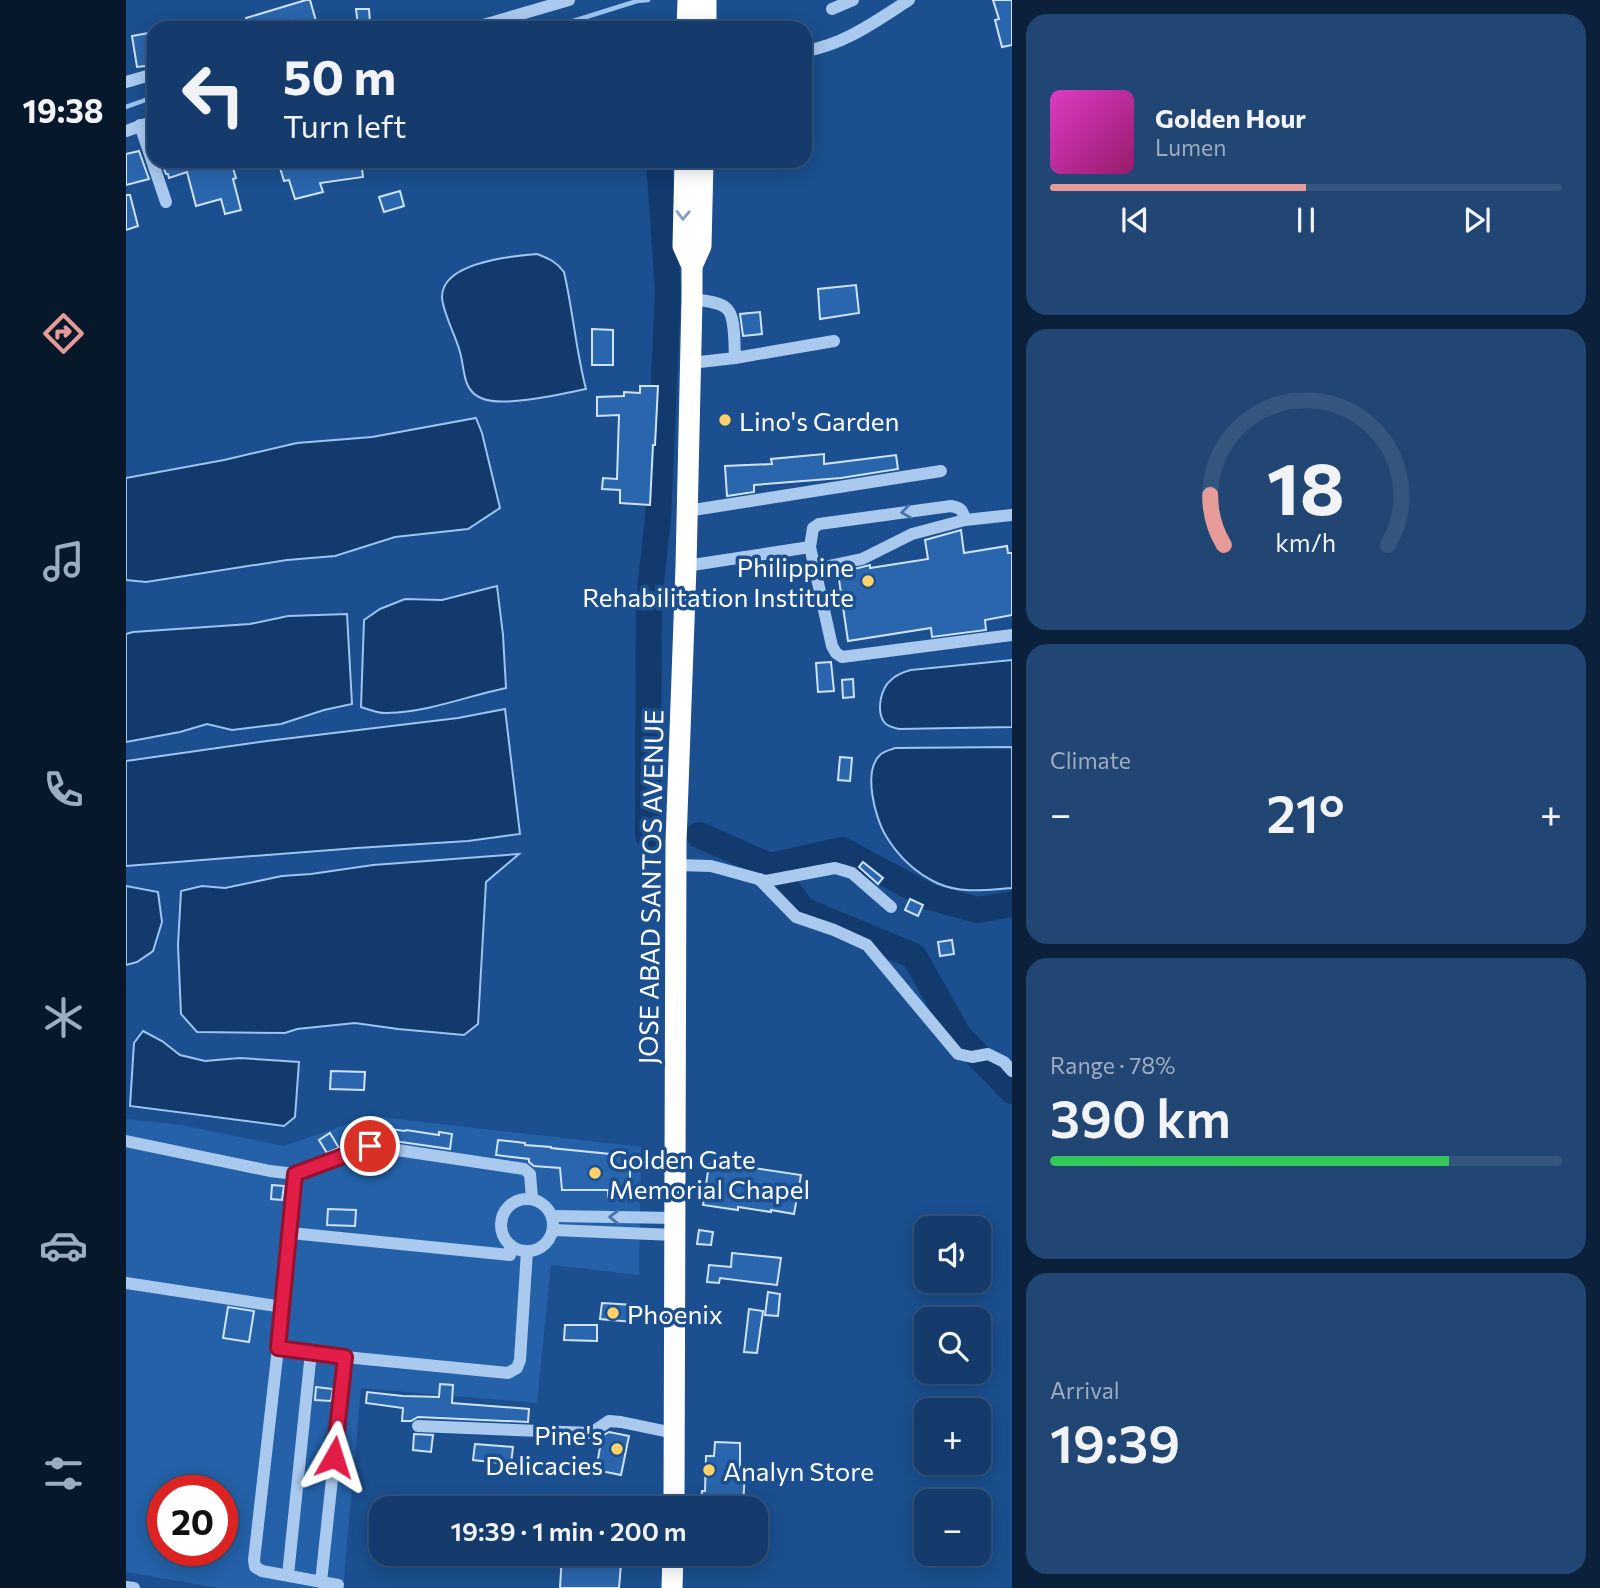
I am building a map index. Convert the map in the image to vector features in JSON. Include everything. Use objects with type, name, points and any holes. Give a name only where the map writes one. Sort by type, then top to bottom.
[{"type":"highway","points":[[687,21],[688,0]]},
{"type":"highway","points":[[706,0],[706,21]]},
{"type":"highway","name":"JOSE ABAD SANTOS AVENUE","points":[[674,1496],[676,865],[692,299],[692,266],[683,246],[685,168]]},
{"type":"highway","name":"JOSE ABAD SANTOS AVENUE","points":[[692,266],[701,246],[704,168]]},
{"type":"highway","points":[[672,1588],[673,1566]]},
{"type":"street","points":[[497,21],[569,0]]},
{"type":"street","points":[[832,9],[853,0]]},
{"type":"street","points":[[812,49],[856,33],[909,0]]},
{"type":"street","points":[[126,82],[147,76]]},
{"type":"street","points":[[126,131],[147,123]]},
{"type":"street","points":[[140,125],[147,146]]},
{"type":"street","points":[[155,168],[166,202]]},
{"type":"street","points":[[692,299],[727,308],[732,315],[735,358]]},
{"type":"street","points":[[691,363],[834,341]]},
{"type":"street","points":[[687,511],[942,471]]},
{"type":"street","points":[[965,520],[963,511],[951,506],[819,524],[813,528],[810,547],[832,646],[842,657],[1012,635]]},
{"type":"street","points":[[814,569],[862,559],[912,534],[965,520],[1012,515]]},
{"type":"street","points":[[686,566],[810,547]]},
{"type":"street","points":[[676,865],[711,866],[762,880],[842,869],[852,873],[891,907]]},
{"type":"street","points":[[762,880],[796,917],[867,945],[958,1054],[972,1057],[988,1054],[1004,1062],[1012,1071]]},
{"type":"street","points":[[126,1141],[295,1174],[370,1146],[524,1170],[530,1174],[532,1198]]},
{"type":"street","points":[[295,1174],[283,1307],[254,1560],[256,1567],[262,1571],[338,1585]]},
{"type":"street","points":[[532,1198],[544,1205],[552,1216],[553,1230],[546,1243],[527,1251],[510,1245],[501,1228],[506,1209],[513,1202],[522,1199],[532,1198]]},
{"type":"street","points":[[552,1216],[675,1226]]},
{"type":"street","points":[[553,1230],[675,1226]]},
{"type":"street","points":[[290,1233],[510,1255],[510,1245]]},
{"type":"street","points":[[278,1348],[508,1373],[517,1368],[520,1360],[527,1251]]},
{"type":"street","points":[[126,1283],[283,1307]]},
{"type":"street","points":[[288,1575],[312,1352]]},
{"type":"street","points":[[321,1581],[345,1357]]},
{"type":"street","points":[[418,1426],[591,1433],[609,1421],[674,1433]]},
{"type":"street","points":[[126,1587],[134,1588]]},
{"type":"shaded area","points":[[537,254],[552,261],[564,272],[586,389],[517,401],[491,401],[481,398],[470,390],[465,378],[460,352],[443,302],[445,285],[453,276],[480,263]]},
{"type":"shaded area","points":[[476,418],[500,508],[468,529],[395,537],[335,556],[287,560],[146,582],[126,580],[126,478],[297,443],[372,437]]},
{"type":"shaded area","points":[[497,586],[506,688],[403,712],[382,713],[361,707],[364,620],[380,609],[405,599],[442,600]]},
{"type":"shaded area","points":[[347,614],[352,704],[281,724],[232,730],[207,724],[126,742],[126,634],[250,624],[288,616]]},
{"type":"shaded area","points":[[1012,660],[1012,727],[899,729],[884,722],[880,706],[885,688],[900,674],[911,670]]},
{"type":"shaded area","points":[[505,709],[520,834],[468,841],[126,866],[126,761],[458,718]]},
{"type":"shaded area","points":[[1012,747],[1012,888],[955,889],[929,879],[902,857],[882,828],[872,794],[875,761],[881,754],[895,748]]},
{"type":"shaded area","points":[[519,854],[486,882],[478,1024],[464,1035],[355,1023],[297,1029],[285,1033],[197,1032],[181,1014],[178,945],[181,891],[202,886],[225,888],[282,876],[373,865]]},
{"type":"shaded area","points":[[126,886],[158,892],[162,922],[153,951],[137,962],[126,965]]},
{"type":"shaded area","points":[[143,1031],[180,1055],[205,1061],[240,1058],[299,1062],[295,1117],[284,1126],[130,1106],[134,1043]]},
{"type":"shaded area","points":[[371,1116],[641,1147],[639,1275],[551,1265],[537,1403],[361,1388],[343,1588],[218,1588],[126,1572],[126,1119],[181,1125],[284,1146]]},
{"type":"building","points":[[310,0],[316,21],[247,21],[246,18]]},
{"type":"building","points":[[993,0],[1012,0],[1012,45],[1002,47],[995,20],[999,19]]},
{"type":"building","points":[[356,9],[369,9],[370,21],[358,21]]},
{"type":"building","points":[[147,33],[147,66],[137,67],[132,36]]},
{"type":"building","points":[[139,151],[149,179],[126,185],[126,154]]},
{"type":"building","points":[[164,168],[233,168],[236,178],[233,179],[241,210],[225,214],[221,199],[196,206],[187,172],[169,178]]},
{"type":"building","points":[[280,168],[362,168],[363,177],[320,183],[323,192],[295,199],[289,180],[284,181]]},
{"type":"building","points":[[400,191],[404,206],[384,212],[379,197]]},
{"type":"building","points":[[126,195],[130,195],[138,226],[126,230]]},
{"type":"building","points":[[856,285],[859,313],[820,319],[818,289]]},
{"type":"building","points":[[760,312],[762,334],[743,336],[740,314]]},
{"type":"building","points":[[592,329],[613,330],[613,365],[592,365]]},
{"type":"building","points":[[640,386],[658,386],[650,505],[620,503],[620,490],[602,489],[603,478],[617,479],[619,415],[597,416],[597,397],[624,396],[624,392],[640,393]]},
{"type":"building","points":[[824,454],[824,464],[896,455],[898,469],[841,478],[754,485],[754,492],[727,496],[725,466],[772,464],[771,459]]},
{"type":"building","points":[[961,530],[964,553],[1007,546],[1008,553],[1012,553],[1012,615],[985,620],[986,630],[932,637],[931,628],[848,641],[838,573],[870,565],[870,568],[928,559],[925,540]]},
{"type":"building","points":[[831,662],[834,691],[818,692],[816,663]]},
{"type":"building","points":[[853,679],[854,697],[843,698],[842,680]]},
{"type":"building","points":[[840,757],[852,758],[850,781],[838,780]]},
{"type":"building","points":[[863,862],[883,878],[878,884],[859,867]]},
{"type":"building","points":[[910,899],[923,905],[918,916],[905,910]]},
{"type":"building","points":[[952,940],[954,954],[940,956],[938,942]]},
{"type":"building","points":[[331,1071],[365,1072],[364,1090],[330,1089]]},
{"type":"building","points":[[382,1128],[439,1135],[439,1132],[452,1134],[450,1149],[380,1139]]},
{"type":"building","points":[[330,1133],[339,1148],[327,1153],[319,1140]]},
{"type":"building","name":"Golden Gate Memorial Chapel","points":[[498,1140],[630,1156],[630,1198],[608,1198],[608,1190],[562,1190],[560,1168],[534,1166],[529,1159],[496,1155]]},
{"type":"building","points":[[709,1164],[801,1175],[794,1214],[703,1205]]},
{"type":"building","points":[[272,1185],[284,1186],[282,1200],[271,1199]]},
{"type":"building","points":[[328,1209],[356,1210],[355,1226],[327,1225]]},
{"type":"building","points":[[699,1230],[713,1232],[711,1245],[697,1244]]},
{"type":"building","points":[[732,1253],[781,1258],[777,1285],[720,1278],[719,1283],[707,1282],[709,1265],[731,1267]]},
{"type":"building","points":[[768,1292],[780,1294],[778,1316],[765,1315]]},
{"type":"building","points":[[602,1303],[634,1305],[633,1322],[600,1319]]},
{"type":"building","points":[[228,1307],[254,1311],[249,1342],[223,1338]]},
{"type":"building","points":[[749,1309],[763,1311],[757,1353],[744,1352]]},
{"type":"building","points":[[565,1325],[597,1325],[597,1341],[564,1340]]},
{"type":"building","points":[[440,1384],[453,1385],[452,1403],[529,1409],[528,1422],[418,1417],[411,1421],[402,1421],[403,1408],[366,1403],[367,1392],[439,1397]]},
{"type":"building","points":[[316,1387],[333,1389],[331,1401],[315,1400]]},
{"type":"building","points":[[609,1432],[629,1436],[621,1475],[596,1470],[602,1436]]},
{"type":"building","points":[[414,1434],[433,1435],[431,1452],[413,1450]]},
{"type":"building","points":[[715,1442],[740,1443],[740,1470],[745,1470],[744,1496],[702,1496],[702,1491],[705,1491],[706,1456],[714,1456]]},
{"type":"building","points":[[475,1444],[513,1447],[511,1464],[473,1460]]},
{"type":"building","points":[[561,1566],[621,1566],[619,1588],[560,1588]]},
{"type":"waterway","points":[[573,21],[648,0]]},
{"type":"waterway","points":[[126,107],[147,100]]},
{"type":"waterway","points":[[648,835],[649,600],[658,518],[668,291],[659,168]]},
{"type":"waterway","points":[[699,835],[770,866],[803,910],[914,956],[959,1036],[1012,1091]]},
{"type":"waterway","points":[[770,866],[842,850],[930,897],[977,910],[1012,904]]},
{"type":"place","name":"Lino's Garden","points":[[725,420]]},
{"type":"place","name":"Philippine Rehabilitation Institute","points":[[868,581]]},
{"type":"place","name":"Golden Gate Memorial Chapel","points":[[595,1173]]},
{"type":"place","name":"Phoenix","points":[[613,1313]]},
{"type":"place","name":"Pine's Delicacies","points":[[617,1449]]},
{"type":"place","name":"Analyn Store","points":[[709,1470]]},
{"type":"route","points":[[334,1457],[345,1357],[278,1348],[295,1174],[370,1146]]}]
